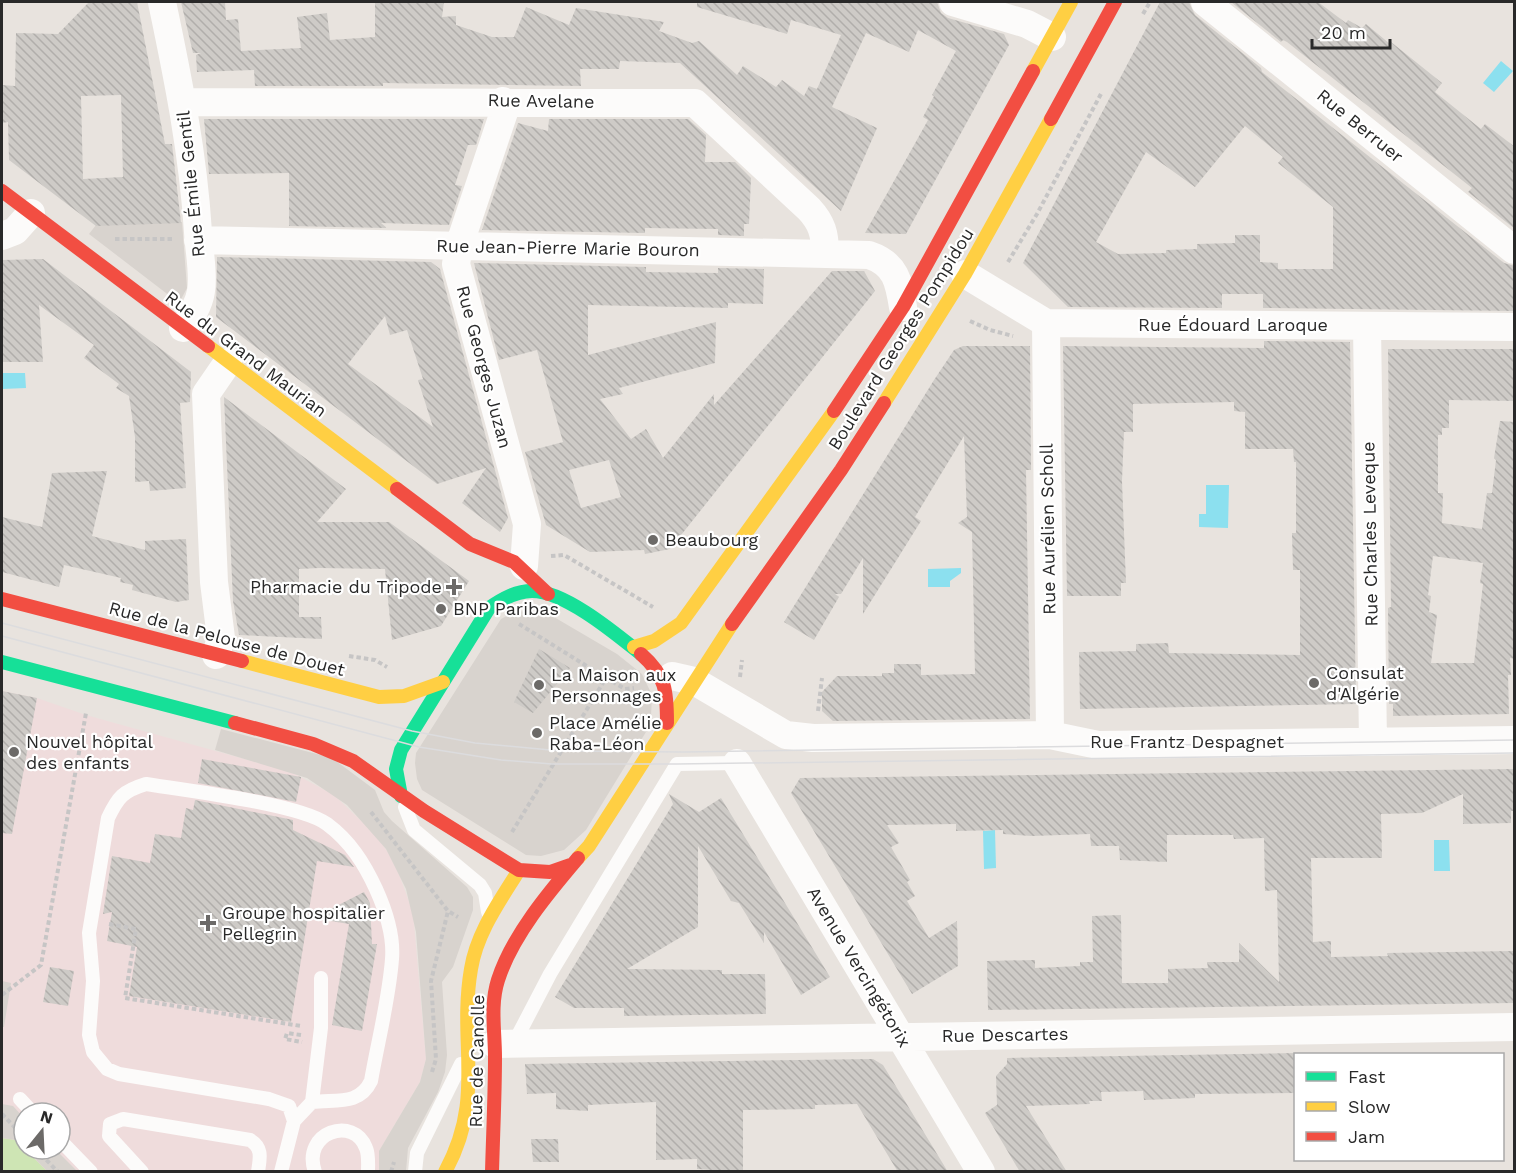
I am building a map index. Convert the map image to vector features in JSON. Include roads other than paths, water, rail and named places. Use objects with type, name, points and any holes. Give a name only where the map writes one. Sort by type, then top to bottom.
[{"type":"main road","name":"Boulevard Georges Pompidou","points":[[634,647],[654,641],[681,623],[810,447],[903,308],[1071,2]]},
{"type":"main road","name":"Boulevard Georges Pompidou","points":[[694,681],[841,470],[965,274],[1115,2]]},
{"type":"main road","name":"Rue du Grand Maurian","points":[[2,191],[470,544],[499,554],[524,559],[548,594]]},
{"type":"main road","name":"Rue du Grand Maurian","points":[[470,544],[480,561]]},
{"type":"main road","points":[[401,796],[394,773],[396,759],[489,602],[511,594],[526,592],[548,594],[634,647],[660,673],[668,700],[667,723]]},
{"type":"main road","name":"Rue de la Pelouse de Douet","points":[[2,599],[379,697],[391,698],[418,693],[443,682]]},
{"type":"main road","points":[[2,662],[313,744],[353,760],[401,796],[519,870],[550,872],[570,865],[589,846],[694,681]]},
{"type":"main road","name":"Rue de Canolle","points":[[492,1172],[493,1002],[501,971],[518,938],[570,865]]},
{"type":"main road","name":"Rue de Canolle","points":[[493,1043],[469,982],[476,945],[519,870]]},
{"type":"main road","name":"Rue de Canolle","points":[[445,1172],[460,1140],[472,1077],[493,1043]]},
{"type":"street","name":"Rue Émile Gentil","points":[[162,2],[183,102],[194,170],[201,291],[196,309],[183,328]]},
{"type":"street","points":[[953,2],[1027,24],[1052,37]]},
{"type":"street","name":"Rue Berruer","points":[[1204,2],[1515,250]]},
{"type":"street","name":"Rue Georges Juzan","points":[[503,101],[504,112],[459,246],[456,264],[527,524],[524,559]]},
{"type":"street","name":"Rue Avelane","points":[[183,102],[695,103],[820,221],[825,236],[825,253]]},
{"type":"street","points":[[2,237],[15,231],[31,213]]},
{"type":"street","name":"Rue Jean-Pierre Marie Bouron","points":[[198,240],[869,255],[887,264],[898,280],[903,308]]},
{"type":"street","points":[[965,274],[1046,323]]},
{"type":"street","name":"Rue Édouard Laroque","points":[[1046,323],[1515,327]]},
{"type":"street","name":"Rue Aurélien Scholl","points":[[1046,323],[1050,735]]},
{"type":"street","name":"Rue Charles Leveque","points":[[1367,326],[1373,742]]},
{"type":"street","points":[[216,655],[221,638],[214,582],[206,394],[228,362]]},
{"type":"street","name":"Rue Frantz Despagnet","points":[[660,673],[694,681],[786,735],[824,738],[1050,735],[1098,745],[1515,740]]},
{"type":"street","name":"Avenue Vercingétorix","points":[[737,763],[981,1172]]},
{"type":"street","name":"Rue Descartes","points":[[493,1043],[1515,1026]]},
{"type":"lane","name":"Rue de Canolle","points":[[493,1043],[550,974],[677,764],[737,763]]},
{"type":"lane","points":[[281,1172],[291,1127],[289,1106],[269,1099],[119,1074],[107,1069],[93,1052],[89,1035],[93,981],[89,933],[108,818],[116,802],[128,790],[146,784],[302,812],[326,823],[346,841],[370,876],[391,930],[392,959],[371,1081],[366,1092],[354,1099],[312,1102]]},
{"type":"lane","points":[[401,796],[414,830],[480,885],[485,893],[489,920]]},
{"type":"lane","points":[[291,1127],[312,1102],[321,1028],[321,978]]},
{"type":"lane","points":[[415,1172],[417,1153],[493,1043]]},
{"type":"lane","points":[[142,1172],[109,1136],[108,1129],[115,1120],[123,1119],[250,1140],[257,1145],[260,1153],[258,1172]]},
{"type":"lane","points":[[316,1172],[312,1158],[316,1145],[324,1135],[336,1131],[351,1132],[362,1141],[367,1150],[368,1172]]},
{"type":"lane","points":[[316,1172],[314,1158],[317,1146],[325,1137],[336,1132],[350,1134],[361,1142],[366,1155],[363,1172]]},
{"type":"lane","points":[[72,1152],[91,1172]]},
{"type":"water","points":[[1501,61],[1513,71],[1494,92],[1483,83]]},
{"type":"water","points":[[2,373],[25,373],[26,388],[2,389]]},
{"type":"water","points":[[1206,485],[1229,485],[1228,528],[1199,527],[1199,514],[1206,514]]},
{"type":"water","points":[[961,568],[961,573],[950,581],[950,587],[928,587],[928,569]]},
{"type":"water","points":[[995,830],[996,868],[984,869],[983,831]]},
{"type":"water","points":[[1434,840],[1449,840],[1450,871],[1434,871]]},
{"type":"tram line","points":[[2,623],[412,731],[475,743],[561,751],[684,752],[1514,740]]},
{"type":"tram line","points":[[2,636],[419,747],[501,760],[552,764],[1514,753]]},
{"type":"place","name":"Beaubourg","points":[[653,540]]},
{"type":"place","name":"Pharmacie du Tripode","points":[[454,587]]},
{"type":"place","name":"BNP Paribas","points":[[441,609]]},
{"type":"place","name":"Consulat d'Algérie","points":[[1314,683]]},
{"type":"place","name":"La Maison aux Personnages","points":[[539,685]]},
{"type":"place","name":"Place Amélie Raba-Léon","points":[[537,733]]},
{"type":"place","name":"Nouvel hôpital des enfants","points":[[14,752]]},
{"type":"place","name":"Groupe hospitalier Pellegrin","points":[[208,923]]}]
